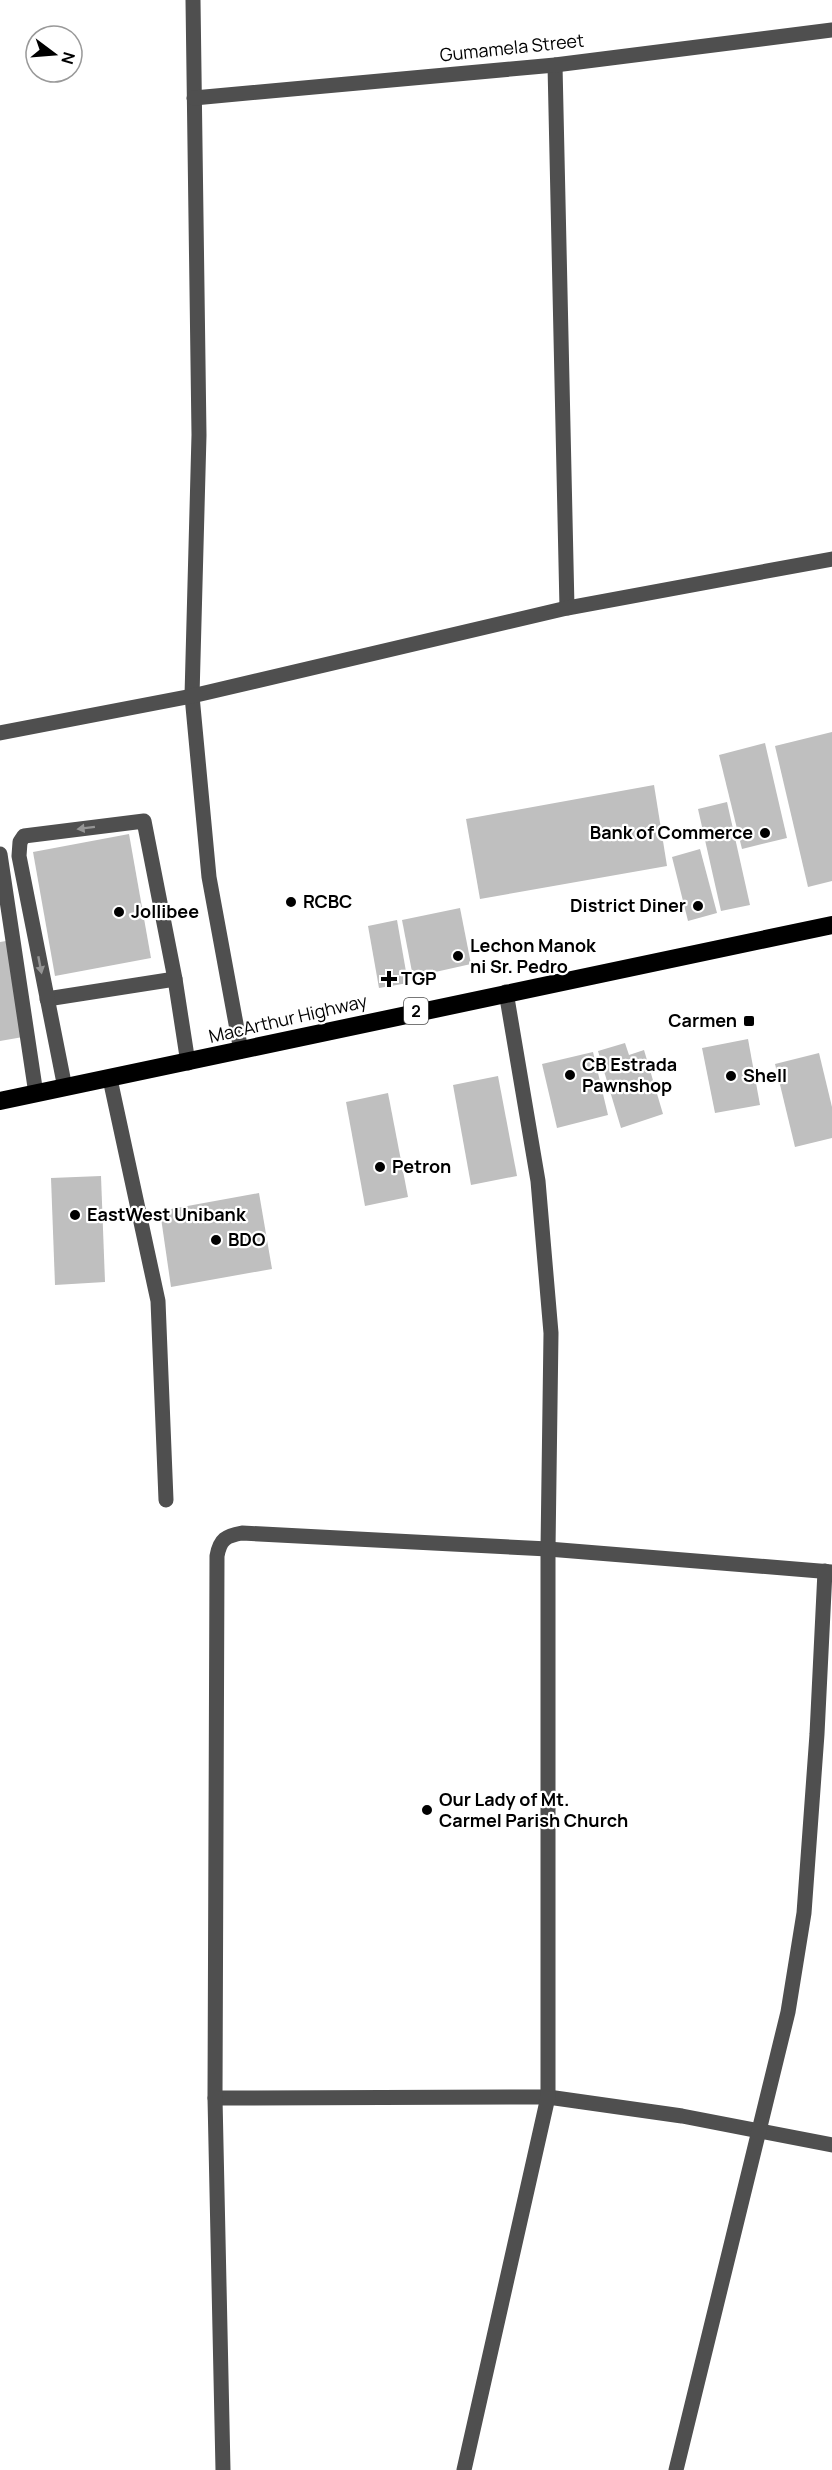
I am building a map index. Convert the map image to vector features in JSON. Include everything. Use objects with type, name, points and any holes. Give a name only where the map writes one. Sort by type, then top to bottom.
[{"type":"highway","name":"MacArthur Highway","points":[[0,1101],[188,1063],[506,992],[832,925]]},
{"type":"street","points":[[193,0],[200,435],[192,696],[209,877],[241,1050]]},
{"type":"street","name":"Gumamela Street","points":[[194,98],[555,64],[832,30]]},
{"type":"street","points":[[555,64],[567,608]]},
{"type":"street","points":[[0,733],[192,696],[567,608],[832,559]]},
{"type":"street","points":[[65,1088],[18,849],[24,836],[144,821],[175,980],[188,1063]]},
{"type":"street","points":[[0,854],[36,1094]]},
{"type":"street","points":[[47,999],[175,980]]},
{"type":"street","points":[[464,2470],[548,2097],[548,1549],[551,1333],[545,1236],[538,1181],[506,992]]},
{"type":"street","points":[[110,1079],[158,1301],[166,1500]]},
{"type":"street","points":[[223,2470],[215,2098],[217,1556],[219,1544],[227,1536],[242,1533],[548,1549],[828,1572],[804,1914],[788,2012],[676,2470]]},
{"type":"street","points":[[215,2098],[548,2097],[682,2116],[832,2145]]},
{"type":"building","points":[[832,732],[832,881],[808,887],[775,746]]},
{"type":"building","points":[[765,743],[787,838],[742,849],[719,755]]},
{"type":"building","points":[[654,785],[667,866],[480,899],[466,819]]},
{"type":"building","points":[[727,802],[750,905],[721,911],[698,809]]},
{"type":"building","points":[[129,834],[151,958],[55,976],[33,852]]},
{"type":"building","points":[[700,849],[717,913],[688,921],[672,857]]},
{"type":"building","points":[[460,908],[471,964],[413,977],[402,920]]},
{"type":"building","points":[[397,920],[408,983],[379,988],[368,926]]},
{"type":"building","points":[[6,941],[23,1037],[0,1041],[0,942]]},
{"type":"building","name":"Shell","points":[[748,1039],[760,1105],[715,1113],[702,1048]]},
{"type":"building","points":[[625,1043],[629,1055],[644,1050],[663,1114],[621,1128],[598,1051]]},
{"type":"building","points":[[593,1052],[608,1115],[557,1128],[542,1064]]},
{"type":"building","points":[[819,1053],[832,1107],[832,1138],[795,1147],[775,1064]]},
{"type":"building","points":[[498,1076],[517,1176],[471,1185],[453,1085]]},
{"type":"building","name":"Petron","points":[[388,1093],[408,1197],[365,1206],[346,1102]]},
{"type":"building","points":[[101,1176],[105,1282],[55,1285],[51,1178]]},
{"type":"building","name":"BDO","points":[[259,1193],[272,1269],[171,1287],[160,1211]]},
{"type":"place","name":"Bank of Commerce","points":[[765,833]]},
{"type":"place","name":"RCBC","points":[[291,902]]},
{"type":"place","name":"District Diner","points":[[698,906]]},
{"type":"place","name":"Jollibee","points":[[119,912]]},
{"type":"place","name":"Lechon Manok ni Sr. Pedro","points":[[458,956]]},
{"type":"place","name":"TGP","points":[[389,979]]},
{"type":"place","name":"Carmen","points":[[749,1021]]},
{"type":"place","name":"CB Estrada Pawnshop","points":[[570,1075]]},
{"type":"place","name":"Shell","points":[[731,1076]]},
{"type":"place","name":"Petron","points":[[380,1167]]},
{"type":"place","name":"EastWest Unibank","points":[[75,1215]]},
{"type":"place","name":"BDO","points":[[216,1240]]},
{"type":"place","name":"Our Lady of Mt. Carmel Parish Church","points":[[427,1810]]}]
